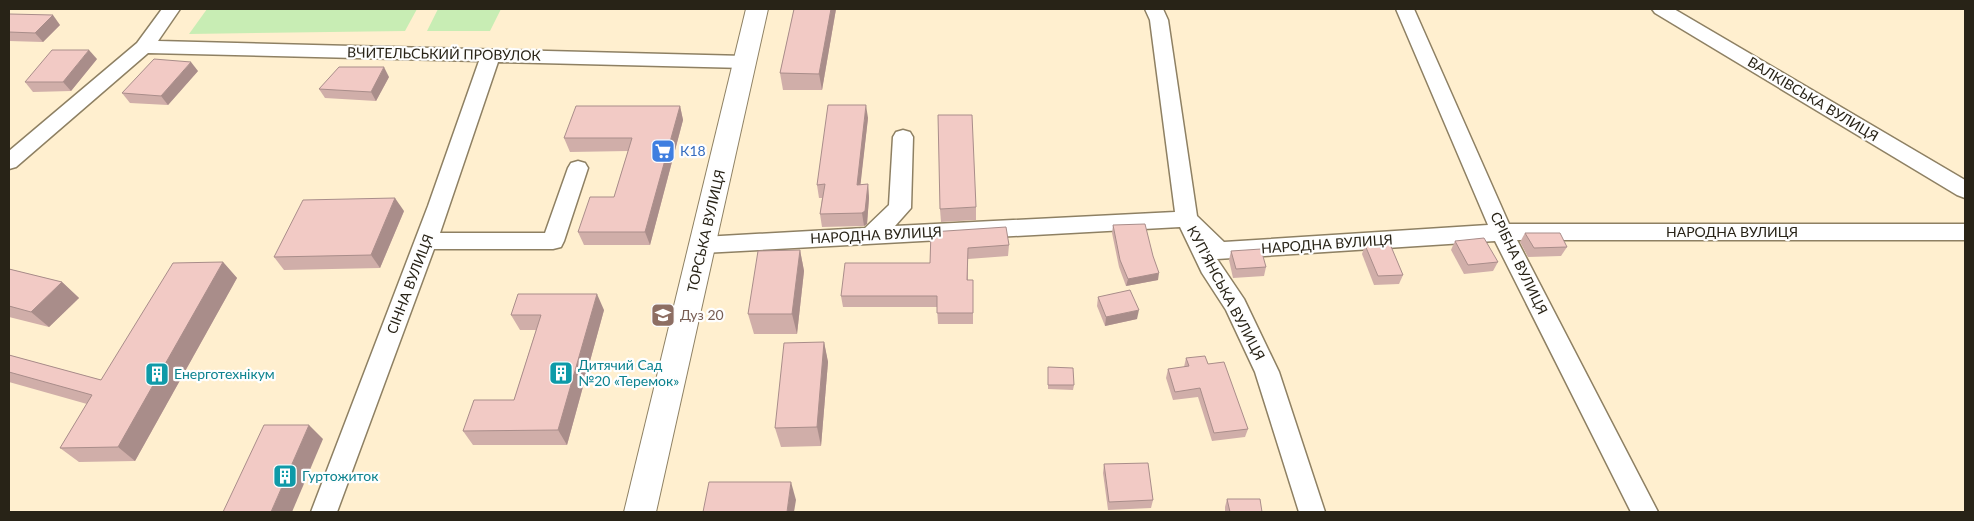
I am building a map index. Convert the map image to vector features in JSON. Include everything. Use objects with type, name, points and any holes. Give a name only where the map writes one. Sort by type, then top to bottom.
[{"type":"main road","name":"ТОРСЬКА ВУЛИЦЯ","points":[[640,512],[757,9]]},
{"type":"street","points":[[9,162],[144,47],[171,9]]},
{"type":"street","name":"КУП’ЯНСЬКА ВУЛИЦЯ","points":[[1154,9],[1159,20],[1187,219],[1210,267],[1236,306],[1267,372],[1312,512]]},
{"type":"street","name":"СРІБНА ВУЛИЦЯ","points":[[1405,9],[1502,232],[1645,512]]},
{"type":"street","name":"ВАЛКІВСЬКА ВУЛИЦЯ","points":[[1661,9],[1965,190]]},
{"type":"street","name":"ВЧИТЕЛЬСЬКИЙ ПРОВУЛОК","points":[[144,47],[745,62]]},
{"type":"street","name":"СІННА ВУЛИЦЯ","points":[[324,512],[426,241],[491,55]]},
{"type":"street","points":[[871,236],[900,208],[903,138]]},
{"type":"street","points":[[426,241],[553,241],[578,168]]},
{"type":"street","name":"НАРОДНА ВУЛИЦЯ","points":[[703,245],[1187,219],[1219,251],[1502,232],[1965,232]]},
{"type":"green space","points":[[207,9],[417,9],[405,31],[189,34]]},
{"type":"green space","points":[[438,9],[501,9],[490,31],[427,31]]},
{"type":"building","points":[[794,9],[831,9],[819,74],[780,73]]},
{"type":"building","points":[[10,14],[53,15],[35,33],[9,32]]},
{"type":"building","points":[[52,50],[89,50],[63,82],[25,82]]},
{"type":"building","points":[[154,59],[191,62],[161,96],[122,93]]},
{"type":"building","points":[[339,67],[384,67],[371,92],[319,89]]},
{"type":"building","points":[[828,105],[866,105],[857,185],[868,184],[865,211],[862,213],[820,214],[825,184],[817,185]]},
{"type":"building","points":[[576,106],[680,106],[645,232],[578,232],[590,197],[614,197],[632,138],[564,138]]},
{"type":"building","points":[[938,115],[972,115],[976,207],[940,209]]},
{"type":"building","points":[[395,198],[371,255],[274,257],[303,200]]},
{"type":"building","points":[[1145,224],[1159,273],[1128,279],[1120,260],[1113,225]]},
{"type":"building","points":[[1006,227],[1009,245],[968,248],[967,280],[973,280],[973,313],[937,313],[937,296],[841,296],[845,263],[930,263],[931,232]]},
{"type":"building","points":[[1525,233],[1560,233],[1567,247],[1534,248]]},
{"type":"building","points":[[1484,238],[1498,262],[1468,265],[1455,241]]},
{"type":"building","points":[[1390,244],[1403,275],[1378,276],[1365,245]]},
{"type":"building","points":[[1261,249],[1266,267],[1236,269],[1231,251]]},
{"type":"building","points":[[800,250],[792,314],[748,314],[758,251]]},
{"type":"building","points":[[223,262],[118,447],[60,448],[92,395],[9,372],[9,355],[101,380],[173,263]]},
{"type":"building","points":[[9,269],[62,282],[31,312],[9,306]]},
{"type":"building","points":[[1130,290],[1139,310],[1106,317],[1098,297]]},
{"type":"building","name":"Дитячий Сад №20 «Теремок»","points":[[518,294],[597,294],[558,430],[463,431],[474,400],[514,400],[541,315],[511,315]]},
{"type":"building","points":[[824,342],[817,427],[775,428],[784,343]]},
{"type":"building","points":[[1205,356],[1208,364],[1224,362],[1248,429],[1214,433],[1200,388],[1175,392],[1168,369],[1189,366],[1186,358]]},
{"type":"building","points":[[1048,367],[1073,368],[1074,385],[1048,385]]},
{"type":"building","points":[[264,425],[309,425],[271,512],[223,512]]},
{"type":"building","points":[[1148,463],[1153,500],[1109,502],[1104,464]]},
{"type":"building","points":[[709,482],[791,482],[787,512],[703,512]]},
{"type":"building","points":[[1227,499],[1260,499],[1262,512],[1230,512]]},
{"type":"place","name":"К18","points":[[663,151]]},
{"type":"place","name":"Дуз 20","points":[[663,315]]},
{"type":"place","name":"Дитячий Сад №20 «Теремок»","points":[[561,373]]},
{"type":"place","name":"Енерготехнікум","points":[[157,374]]},
{"type":"place","name":"Гуртожиток","points":[[285,476]]}]
